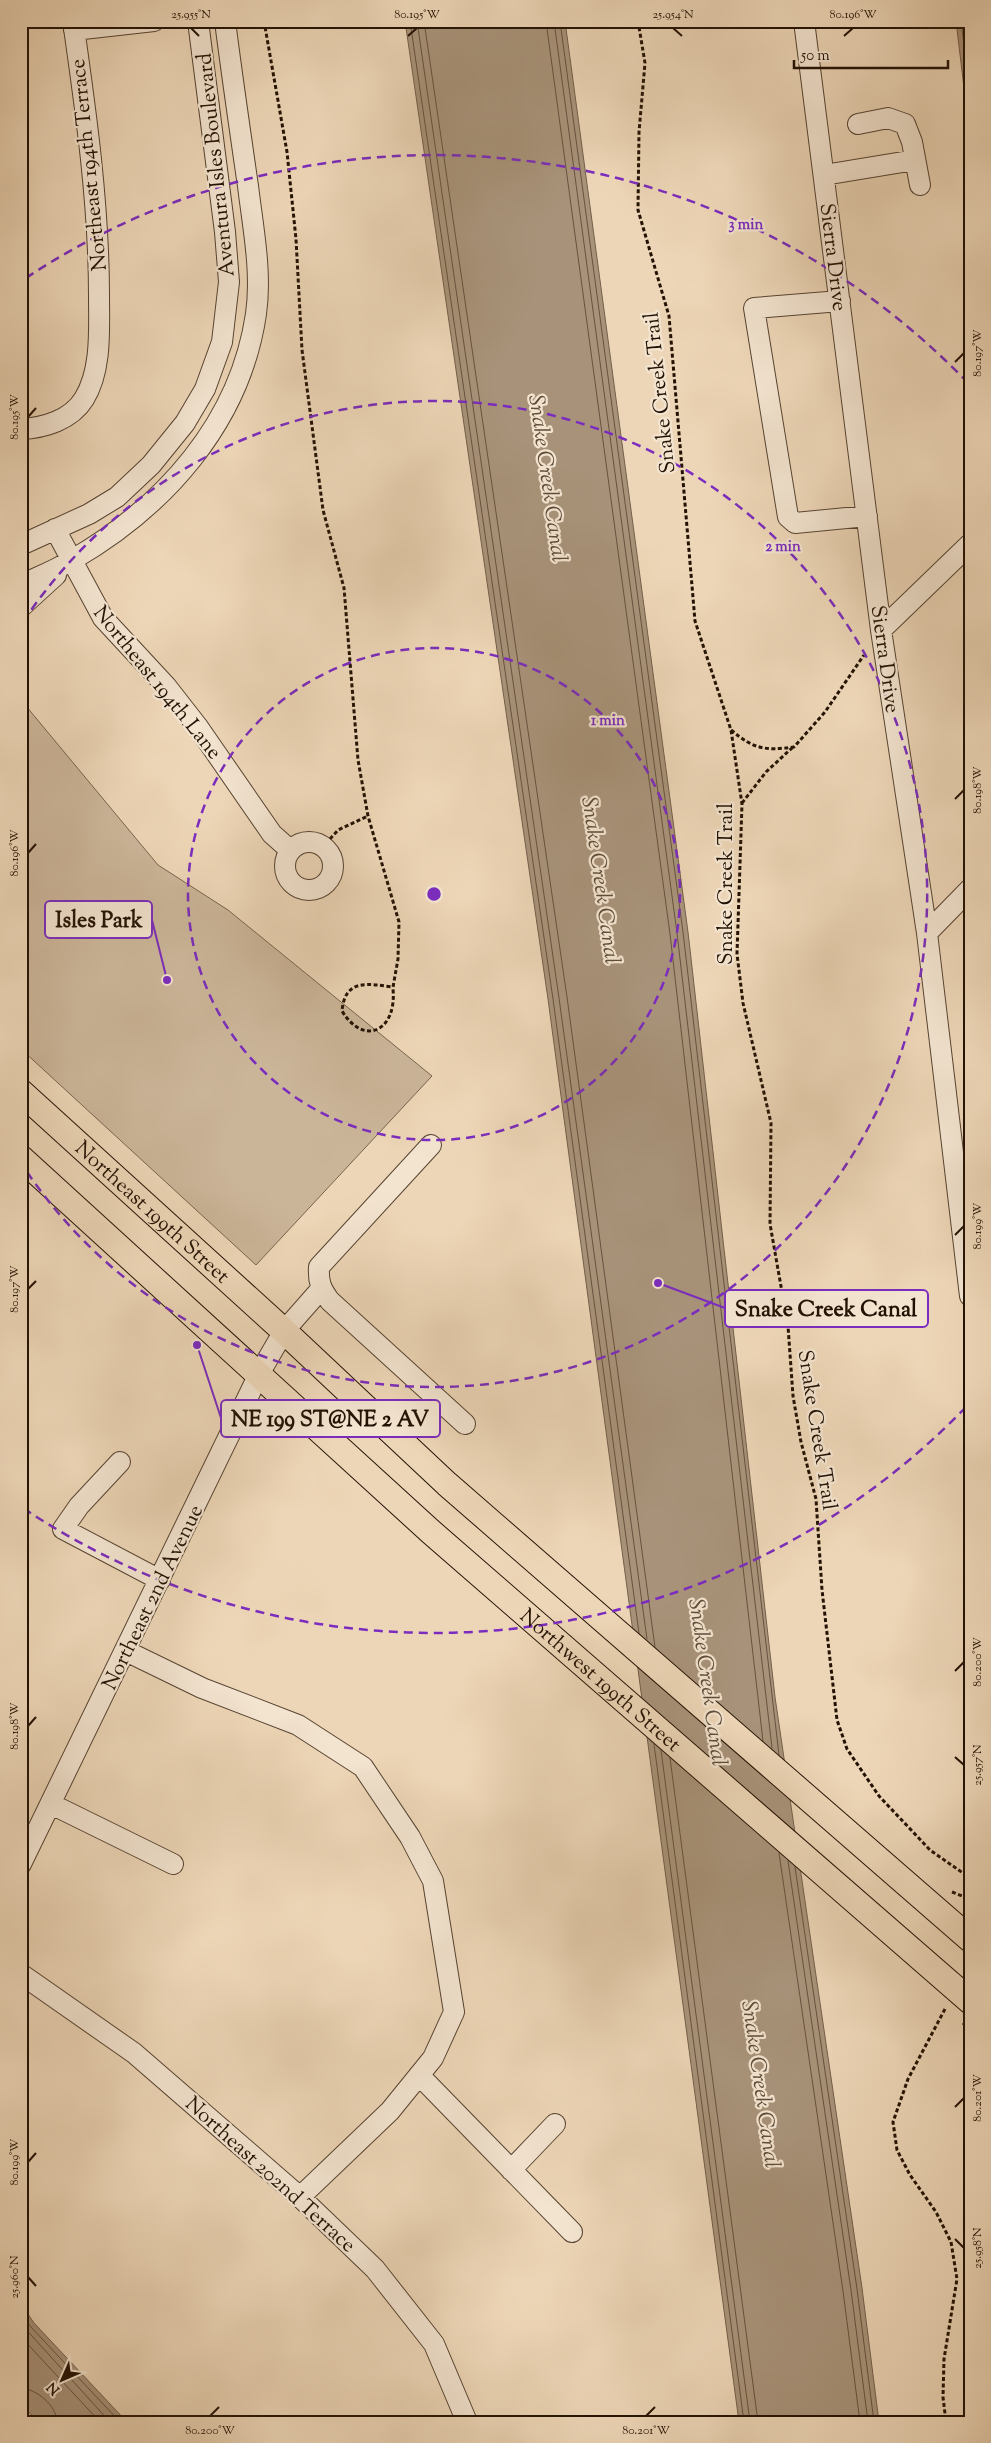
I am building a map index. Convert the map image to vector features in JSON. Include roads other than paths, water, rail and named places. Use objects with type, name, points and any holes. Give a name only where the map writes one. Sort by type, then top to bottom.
[{"type":"main road","name":"Northeast 199th Street","points":[[21,1092],[284,1330]]},
{"type":"main road","points":[[21,1158],[259,1374]]},
{"type":"main road","points":[[284,1330],[447,1484],[970,1939]]},
{"type":"main road","name":"Northwest 199th Street","points":[[259,1374],[430,1531],[826,1876],[960,2011]]},
{"type":"street","points":[[74,26],[154,21]]},
{"type":"street","name":"Aventura Isles Boulevard","points":[[21,545],[89,514],[117,496],[151,466],[185,422],[200,397],[222,342],[229,282],[225,232],[198,21]]},
{"type":"street","name":"Aventura Isles Boulevard","points":[[21,607],[72,561],[148,507],[178,476],[205,443],[231,399],[247,351],[256,314],[257,275],[254,235],[225,21]]},
{"type":"street","name":"Sierra Drive","points":[[804,21],[881,630],[927,933],[966,1242],[970,1296]]},
{"type":"street","name":"Northeast 194th Terrace","points":[[29,429],[61,420],[83,400],[94,375],[98,348],[98,231],[74,26]]},
{"type":"street","points":[[858,124],[888,118],[898,119],[905,124],[912,142],[920,185]]},
{"type":"street","points":[[824,176],[915,160]]},
{"type":"street","points":[[840,301],[754,308],[788,517],[794,523],[867,516]]},
{"type":"street","name":"Northeast 194th Lane","points":[[55,529],[102,618],[166,686],[198,727],[272,834],[290,850]]},
{"type":"street","points":[[881,630],[970,544]]},
{"type":"street","name":"Aventura Isles Boulevard","points":[[21,585],[72,561]]},
{"type":"street","points":[[927,933],[970,889]]},
{"type":"street","points":[[431,1145],[319,1267],[318,1279],[321,1289],[330,1301],[465,1424]]},
{"type":"street","name":"Northeast 2nd Avenue","points":[[21,1864],[259,1374],[284,1330],[321,1289]]},
{"type":"street","points":[[120,1462],[79,1506],[63,1529],[160,1580]]},
{"type":"street","points":[[126,1651],[202,1688],[298,1725],[364,1767],[410,1837],[433,1881],[454,2012],[433,2058],[390,2111],[300,2198]]},
{"type":"street","points":[[51,1804],[173,1864]]},
{"type":"street","name":"Northeast 202nd Terrace","points":[[21,1974],[134,2053],[300,2198],[375,2269],[434,2344],[467,2422]]},
{"type":"street","points":[[419,2075],[572,2232]]},
{"type":"street","points":[[511,2170],[555,2124]]},
{"type":"water","name":"Snake Creek Canal","points":[[405,21],[565,21],[688,932],[775,1697],[862,2288],[879,2422],[739,2422],[548,999]]},
{"type":"water","points":[[956,21],[970,21],[970,138]]},
{"type":"water","points":[[21,2304],[34,2323],[127,2422],[40,2422],[21,2406]]},
{"type":"place","name":"Isles Park","points":[[167,980]]},
{"type":"place","name":"Snake Creek Canal","points":[[658,1283]]},
{"type":"place","name":"NE 199 ST@NE 2 AV","points":[[197,1345]]}]
